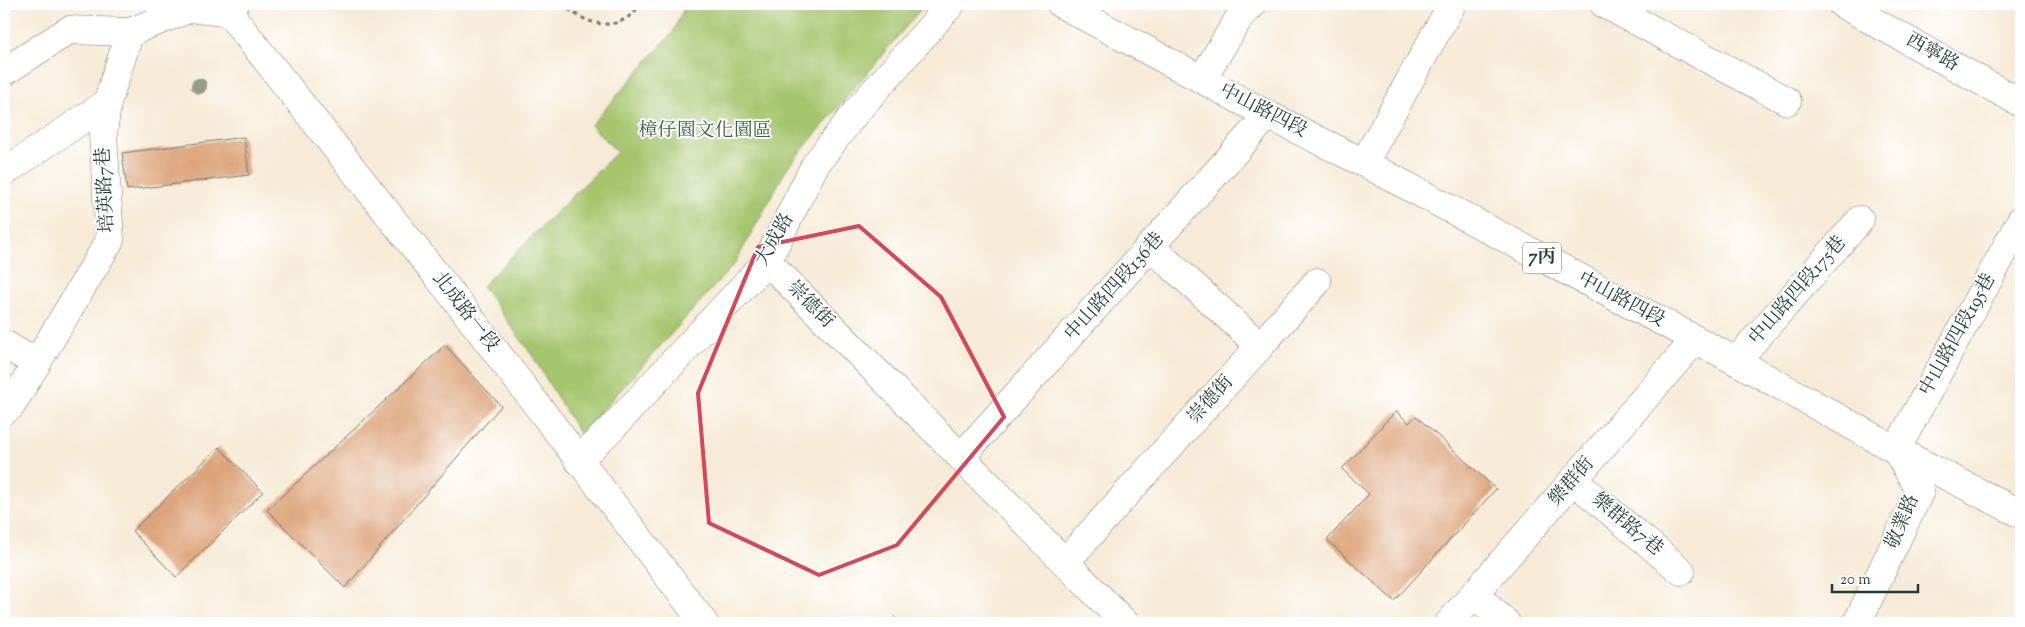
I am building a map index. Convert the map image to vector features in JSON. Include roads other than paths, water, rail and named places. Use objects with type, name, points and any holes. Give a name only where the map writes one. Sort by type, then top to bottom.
[{"type":"street","name":"大成路","points":[[578,460],[614,426],[767,261],[815,165],[856,112],[952,4]]},
{"type":"street","name":"中山路四段","points":[[1060,4],[1268,115],[1364,163],[1896,450],[2021,514]]},
{"type":"street","points":[[1202,80],[1241,15],[1252,4]]},
{"type":"street","points":[[1364,163],[1452,4]]},
{"type":"street","points":[[1604,4],[1787,101]]},
{"type":"street","name":"西寧路","points":[[1842,4],[2021,103]]},
{"type":"street","points":[[4,72],[69,30],[130,32],[191,8],[229,7]]},
{"type":"street","name":"北成路一段","points":[[229,7],[704,623]]},
{"type":"street","name":"培英路7巷","points":[[4,411],[11,406],[110,240],[104,134],[107,103],[130,32]]},
{"type":"street","points":[[4,172],[107,103]]},
{"type":"street","name":"中山路四段136巷","points":[[961,457],[1151,248],[1268,115]]},
{"type":"street","name":"中山路四段175巷","points":[[1736,362],[1860,220]]},
{"type":"street","name":"中山路四段195巷","points":[[1896,450],[2021,220]]},
{"type":"street","points":[[1151,248],[1260,346]]},
{"type":"street","name":"崇德街","points":[[767,261],[1125,623]]},
{"type":"street","name":"崇德街","points":[[1065,562],[1317,282]]},
{"type":"street","name":"樂群街","points":[[1449,623],[1695,340]]},
{"type":"street","points":[[4,344],[37,364]]},
{"type":"street","name":"敬業路","points":[[1857,623],[1920,491],[1896,450]]},
{"type":"street","name":"樂群路7巷","points":[[1573,480],[1681,571]]},
{"type":"street","points":[[1474,594],[1506,623]]},
{"type":"park label","name":"樟仔園文化園區","points":[[705,131]]}]
